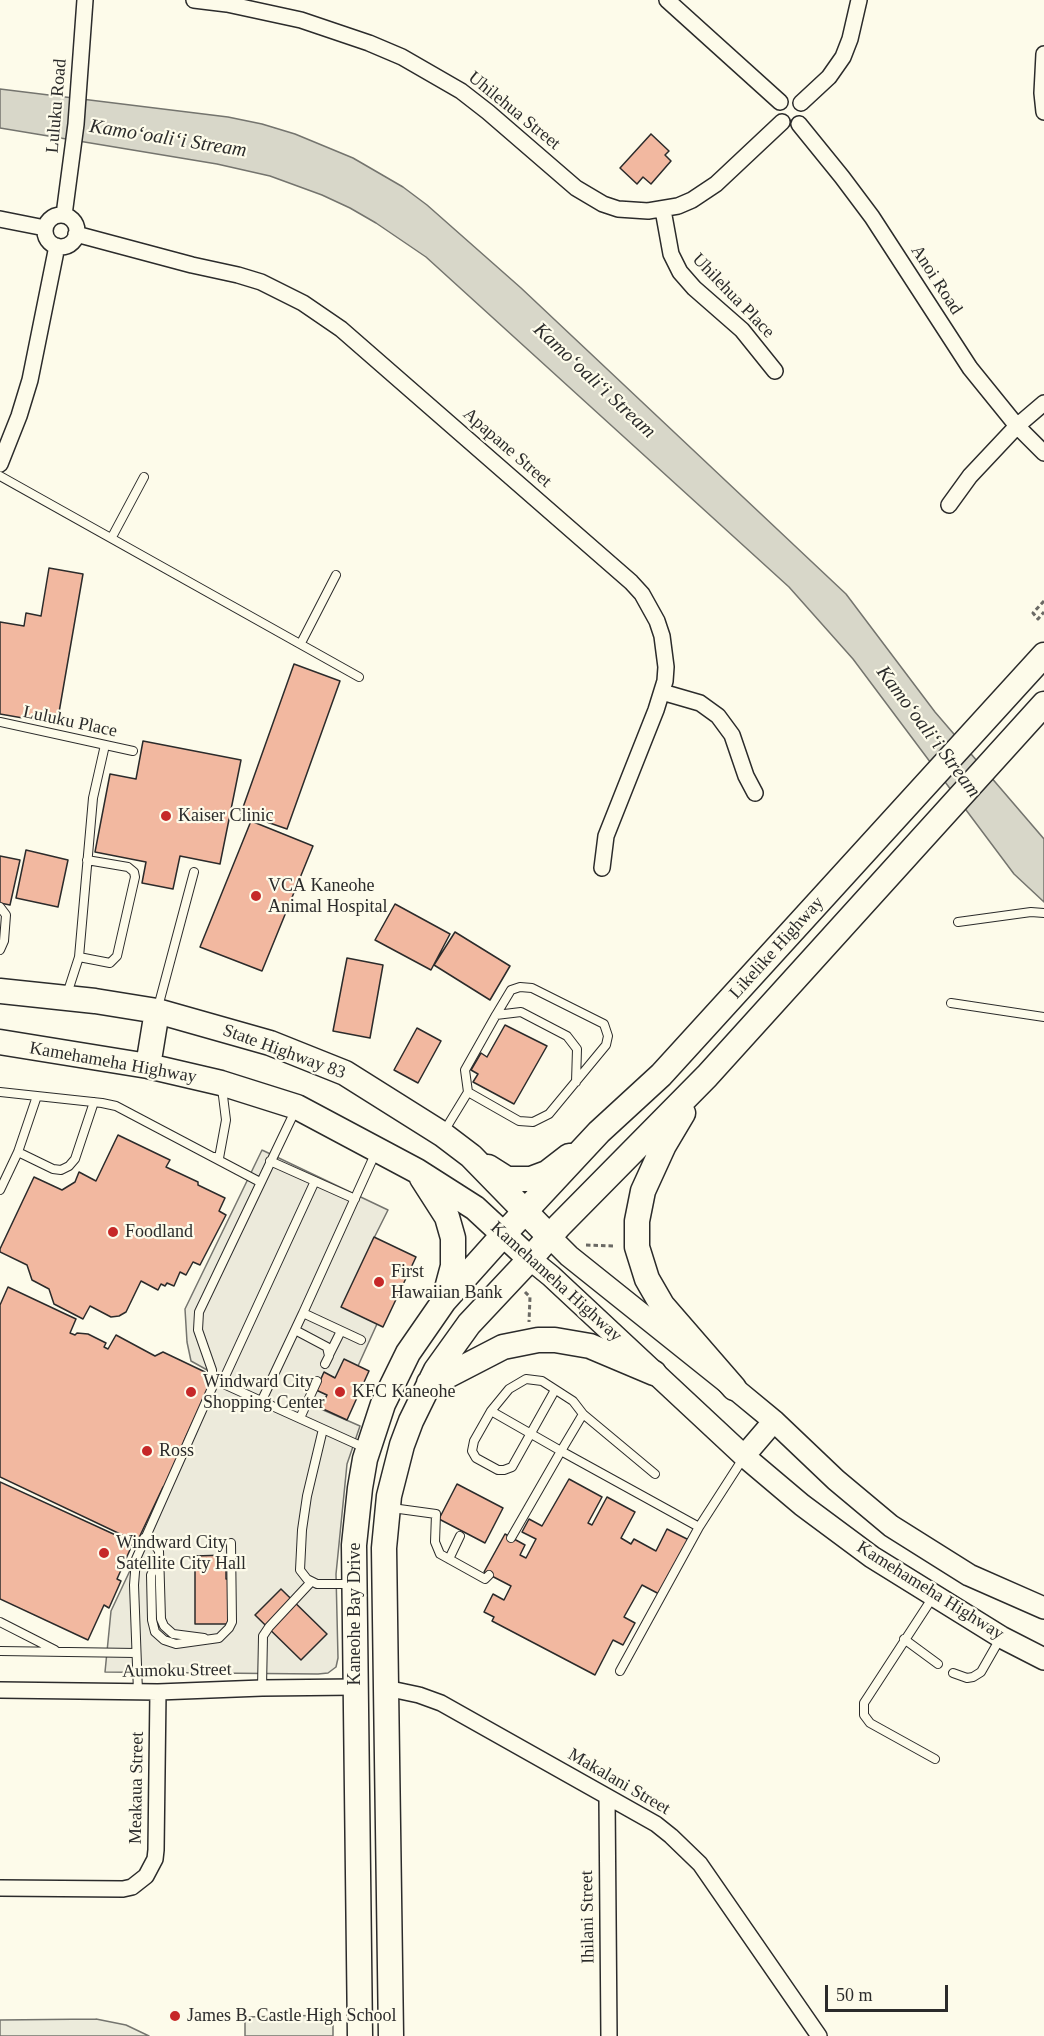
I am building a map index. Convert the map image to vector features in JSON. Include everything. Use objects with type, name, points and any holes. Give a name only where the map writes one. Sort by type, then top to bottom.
[{"type":"main road","name":"Likelike Highway","points":[[503,1235],[527,1212],[599,1132],[660,1075],[1044,656]]},
{"type":"main road","name":"Likelike Highway","points":[[530,1259],[701,1083],[1044,704]]},
{"type":"main road","name":"State Highway 83","points":[[0,991],[157,1011],[270,1043],[345,1073],[442,1134],[471,1156],[550,1238]]},
{"type":"main road","points":[[147,1066],[157,1011]]},
{"type":"main road","name":"Kamehameha Highway","points":[[0,1042],[147,1066],[221,1083],[297,1107],[417,1171],[475,1208],[744,1456],[802,1505],[872,1557],[1001,1637],[1044,1659]]},
{"type":"main road","points":[[701,1083],[648,1177],[639,1206],[637,1247],[647,1280],[662,1305],[734,1388]]},
{"type":"main road","points":[[471,1156],[507,1179],[531,1179],[547,1173],[599,1132]]},
{"type":"main road","points":[[417,1171],[447,1217],[453,1238],[453,1266],[444,1301]]},
{"type":"main road","name":"Kaneohe Bay Drive","points":[[360,2036],[354,1584],[356,1516],[368,1450],[383,1404],[395,1378],[425,1326],[444,1301],[503,1235]]},
{"type":"main road","name":"Kamehameha Highway","points":[[550,1238],[569,1256],[774,1421],[836,1480],[891,1526],[969,1575],[1044,1608]]},
{"type":"main road","name":"Kaneohe Bay Drive","points":[[391,2036],[384,1548],[388,1507],[402,1445],[429,1383],[469,1324],[530,1259]]},
{"type":"main road","points":[[429,1383],[503,1347],[538,1340],[573,1342],[590,1346],[654,1373]]},
{"type":"main road","points":[[744,1456],[774,1421]]},
{"type":"main road","points":[[355,1687],[386,1688]]},
{"type":"street","name":"Luluku Road","points":[[64,215],[79,91],[85,0]]},
{"type":"street","name":"Uhilehua Street","points":[[194,0],[302,20],[402,57],[461,91],[576,188],[589,197],[618,209],[648,212],[663,210],[678,206],[705,193],[782,122]]},
{"type":"street","points":[[667,0],[780,102]]},
{"type":"street","points":[[801,103],[829,78],[843,57],[850,39],[859,0]]},
{"type":"street","points":[[1044,54],[1042,93],[1044,112]]},
{"type":"street","points":[[789,97],[801,103],[804,108],[804,117],[799,124],[791,126],[782,122],[777,115],[777,106],[780,102],[789,97]]},
{"type":"street","name":"Anoi Road","points":[[799,124],[872,217],[970,368],[1017,426],[1044,453]]},
{"type":"street","name":"Uhilehua Place","points":[[663,210],[671,254],[686,281],[742,330],[775,371]]},
{"type":"street","points":[[64,215],[75,224],[76,234],[72,242],[57,246],[50,242],[45,228],[54,216],[64,215]]},
{"type":"street","points":[[0,219],[45,228]]},
{"type":"street","name":"Apapane Street","points":[[76,234],[238,275],[261,282],[303,303],[341,329],[636,588],[650,607],[662,636],[666,667],[662,692],[606,836],[602,868]]},
{"type":"street","points":[[0,464],[30,380],[57,246]]},
{"type":"street","points":[[949,505],[970,476],[1017,426],[1044,403]]},
{"type":"street","points":[[662,692],[700,703],[718,716],[732,735],[746,776],[755,793]]},
{"type":"street","name":"Aumoku Street","points":[[0,1690],[158,1692],[355,1687]]},
{"type":"street","name":"Makalani Street","points":[[386,1688],[419,1695],[441,1704],[656,1824],[700,1864],[809,2029],[819,2036]]},
{"type":"street","name":"Meakaua Street","points":[[0,1888],[123,1889],[132,1887],[146,1876],[155,1859],[156,1850],[158,1692]]},
{"type":"street","name":"Ihilani Street","points":[[607,1798],[609,2036]]},
{"type":"lane","points":[[0,476],[359,677]]},
{"type":"lane","points":[[112,537],[144,477]]},
{"type":"lane","points":[[301,643],[336,575]]},
{"type":"lane","name":"Luluku Place","points":[[0,722],[133,751]]},
{"type":"lane","points":[[65,998],[79,957],[93,798],[105,745]]},
{"type":"lane","points":[[79,957],[110,963],[117,956],[135,877],[134,872],[128,867],[87,860]]},
{"type":"lane","points":[[157,1011],[194,872]]},
{"type":"lane","points":[[0,907],[6,915],[4,941],[0,950]]},
{"type":"lane","points":[[958,922],[1032,912],[1044,914]]},
{"type":"lane","points":[[442,1134],[468,1092],[465,1070],[511,990],[520,987],[532,988],[604,1024],[608,1036],[606,1044],[549,1114],[533,1122],[519,1121],[468,1092]]},
{"type":"lane","points":[[951,1003],[1044,1017]]},
{"type":"lane","points":[[496,1015],[521,1012],[567,1036],[577,1049],[576,1082]]},
{"type":"lane","points":[[211,1156],[219,1158],[226,1120],[221,1083]]},
{"type":"lane","points":[[0,1092],[116,1106],[260,1182]]},
{"type":"lane","points":[[0,1190],[18,1152],[37,1096]]},
{"type":"lane","points":[[18,1152],[53,1169],[61,1170],[69,1166],[75,1159],[94,1102]]},
{"type":"lane","points":[[138,1692],[134,1576],[136,1559],[210,1396],[213,1379],[210,1361],[198,1330],[199,1312],[297,1107]]},
{"type":"lane","points":[[262,1400],[377,1150]]},
{"type":"lane","points":[[270,1161],[355,1199]]},
{"type":"lane","points":[[222,1383],[315,1181]]},
{"type":"lane","points":[[303,1313],[361,1340]]},
{"type":"lane","points":[[295,1330],[324,1344],[328,1351],[327,1360],[341,1330]]},
{"type":"lane","points":[[213,1379],[368,1450]]},
{"type":"lane","points":[[555,1390],[512,1467],[498,1470],[476,1458],[472,1451],[474,1441],[491,1411],[508,1389],[526,1379],[542,1381],[573,1401],[583,1414],[655,1474]]},
{"type":"lane","points":[[300,1418],[317,1382]]},
{"type":"lane","points":[[491,1411],[699,1527]]},
{"type":"lane","points":[[511,1538],[583,1414]]},
{"type":"lane","points":[[323,1429],[309,1486],[302,1530],[300,1570],[311,1582],[323,1586],[354,1584]]},
{"type":"lane","points":[[620,1671],[699,1527],[744,1456]]},
{"type":"lane","points":[[388,1507],[436,1514],[436,1548],[440,1554],[485,1579],[489,1575]]},
{"type":"lane","points":[[449,1559],[460,1536]]},
{"type":"lane","points":[[144,1538],[156,1545],[159,1557],[161,1619],[164,1626],[173,1634],[213,1639],[224,1634],[232,1622],[231,1543]]},
{"type":"lane","points":[[262,1688],[263,1636],[311,1582]]},
{"type":"lane","points":[[934,1596],[869,1693],[864,1703],[864,1715],[870,1723],[935,1760]]},
{"type":"lane","points":[[0,1622],[59,1652]]},
{"type":"lane","points":[[953,1673],[967,1678],[981,1672],[1001,1637]]},
{"type":"lane","points":[[904,1639],[938,1664]]},
{"type":"lane","points":[[0,1651],[136,1653]]},
{"type":"path","points":[[1044,601],[1033,613],[1038,619],[1044,612]]},
{"type":"path","points":[[580,1245],[615,1246]]},
{"type":"path","points":[[524,1292],[530,1297]]},
{"type":"path","points":[[529,1330],[530,1297],[534,1293]]},
{"type":"shaded area","points":[[262,1150],[388,1210],[374,1238],[377,1324],[358,1366],[335,1378],[324,1373],[316,1389],[327,1395],[321,1409],[360,1426],[347,1464],[336,1574],[338,1658],[336,1667],[328,1673],[318,1674],[105,1672],[111,1611],[216,1387],[209,1371],[191,1361],[185,1309]]},
{"type":"shaded area","points":[[333,2015],[333,2036],[245,2036],[245,2017]]},
{"type":"shaded area","points":[[96,2019],[126,2025],[149,2036],[0,2036],[0,2020]]},
{"type":"water","name":"Kamoʻoaliʻi Stream","points":[[0,89],[228,117],[262,124],[295,134],[353,158],[403,187],[427,205],[521,288],[846,594],[935,712],[1044,839],[1044,902],[1014,874],[853,659],[789,587],[426,257],[350,208],[270,176],[217,164],[0,128]]},
{"type":"building","points":[[651,134],[669,151],[665,155],[671,161],[651,184],[643,177],[637,184],[620,168]]},
{"type":"building","points":[[49,568],[83,574],[57,724],[0,714],[0,622],[24,626],[26,613],[41,616]]},
{"type":"building","points":[[294,664],[340,681],[287,829],[241,813]]},
{"type":"building","name":"Kaiser Clinic","points":[[143,741],[241,760],[220,864],[180,856],[173,889],[142,883],[146,862],[95,852],[110,774],[136,779]]},
{"type":"building","name":"VCA Kaneohe Animal Hospital","points":[[251,821],[313,846],[262,971],[200,947]]},
{"type":"building","points":[[26,850],[68,860],[58,907],[16,898]]},
{"type":"building","points":[[0,856],[20,860],[10,905],[0,903]]},
{"type":"building","points":[[395,904],[450,934],[431,970],[375,940]]},
{"type":"building","points":[[455,932],[510,966],[490,1000],[434,965]]},
{"type":"building","points":[[347,958],[383,965],[370,1038],[333,1031]]},
{"type":"building","points":[[505,1025],[547,1046],[514,1104],[473,1082],[478,1074],[471,1070],[481,1053],[487,1057]]},
{"type":"building","points":[[417,1028],[441,1041],[418,1083],[394,1070]]},
{"type":"building","name":"Foodland","points":[[118,1135],[170,1160],[166,1167],[225,1198],[219,1211],[226,1215],[200,1265],[193,1262],[186,1275],[180,1272],[174,1286],[167,1283],[165,1286],[161,1284],[158,1290],[141,1281],[126,1312],[111,1317],[90,1306],[83,1319],[54,1304],[49,1289],[32,1280],[27,1265],[0,1252],[0,1249],[34,1177],[62,1190],[75,1182],[79,1172],[96,1181]]},
{"type":"building","name":"First Hawaiian Bank","points":[[374,1237],[416,1257],[383,1327],[341,1307]]},
{"type":"building","points":[[8,1287],[76,1319],[70,1333],[88,1334],[106,1343],[104,1347],[108,1349],[116,1335],[155,1356],[163,1352],[205,1372],[209,1387],[184,1441],[187,1442],[137,1542],[0,1477],[0,1305]]},
{"type":"building","name":"KFC Kaneohe","points":[[344,1359],[369,1371],[347,1420],[321,1408],[327,1395],[316,1390],[324,1372],[335,1378]]},
{"type":"building","points":[[569,1479],[602,1497],[588,1523],[592,1525],[607,1497],[635,1512],[621,1538],[631,1544],[634,1539],[656,1551],[667,1529],[689,1540],[661,1595],[642,1585],[624,1617],[635,1623],[623,1645],[613,1640],[595,1675],[492,1621],[494,1617],[484,1612],[493,1594],[504,1600],[511,1586],[484,1572],[505,1534],[525,1545],[520,1555],[526,1558],[536,1539],[522,1532],[529,1519],[542,1526]]},
{"type":"building","points":[[0,1482],[133,1543],[117,1579],[121,1581],[109,1608],[104,1605],[88,1640],[0,1599]]},
{"type":"building","points":[[457,1484],[503,1508],[485,1543],[439,1519]]},
{"type":"building","points":[[226,1555],[226,1579],[230,1579],[230,1624],[195,1624],[195,1556]]},
{"type":"building","points":[[281,1589],[327,1634],[301,1660],[255,1615]]},
{"type":"place","name":"Kaiser Clinic","points":[[166,816]]},
{"type":"place","name":"VCA Kaneohe Animal Hospital","points":[[256,896]]},
{"type":"place","name":"Foodland","points":[[113,1232]]},
{"type":"place","name":"First Hawaiian Bank","points":[[379,1282]]},
{"type":"place","name":"Windward City Shopping Center","points":[[191,1392]]},
{"type":"place","name":"KFC Kaneohe","points":[[340,1392]]},
{"type":"place","name":"Ross","points":[[147,1451]]},
{"type":"place","name":"Windward City Satellite City Hall","points":[[104,1553]]},
{"type":"place","name":"James B. Castle High School","points":[[175,2016]]}]
